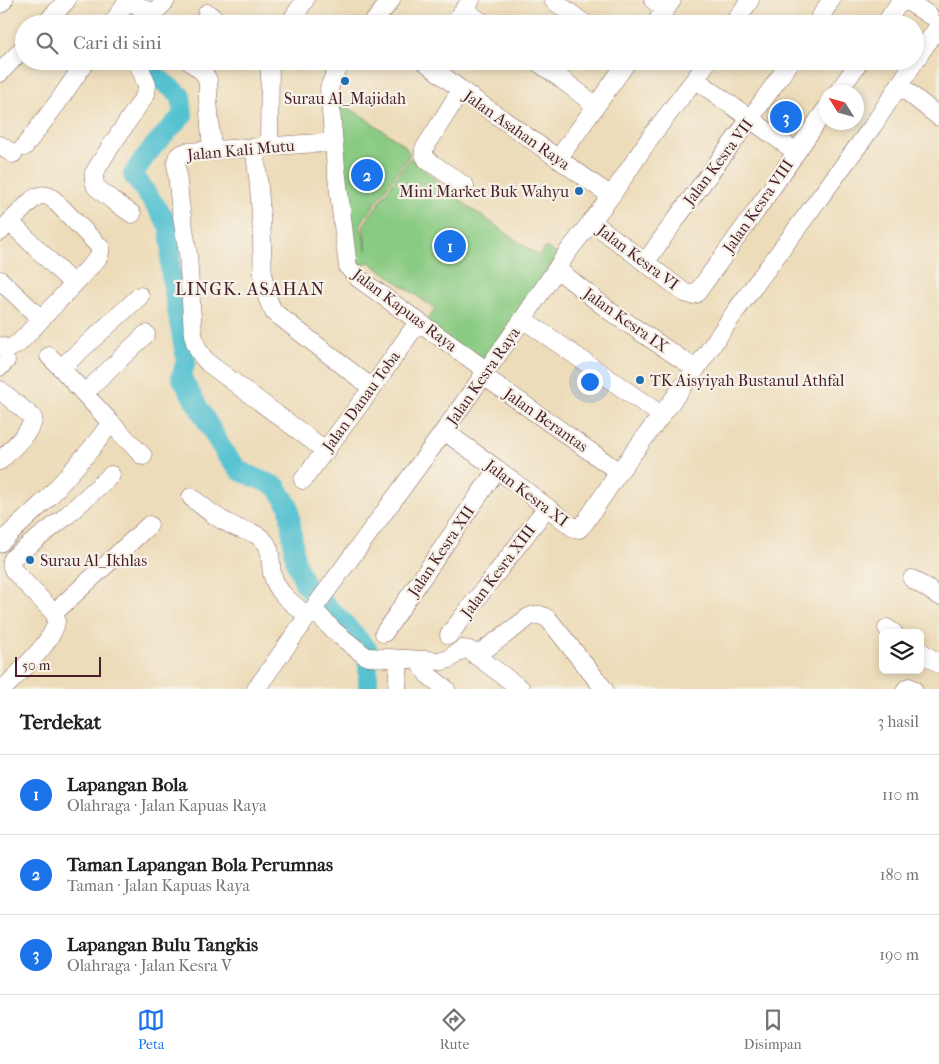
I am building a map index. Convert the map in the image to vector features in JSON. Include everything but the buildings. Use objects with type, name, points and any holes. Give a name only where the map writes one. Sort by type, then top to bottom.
[{"type":"street","points":[[0,4],[4,0]]},
{"type":"street","points":[[53,15],[67,0]]},
{"type":"street","points":[[118,15],[128,0],[144,15]]},
{"type":"street","points":[[151,15],[166,0]]},
{"type":"street","points":[[553,0],[573,15]]},
{"type":"street","points":[[740,15],[750,0]]},
{"type":"street","points":[[822,15],[831,0]]},
{"type":"street","points":[[891,15],[901,0]]},
{"type":"street","points":[[906,0],[934,20],[924,42]]},
{"type":"street","points":[[379,15],[389,1]]},
{"type":"street","points":[[293,15],[298,3]]},
{"type":"street","points":[[659,15],[664,3]]},
{"type":"street","points":[[468,5],[476,15]]},
{"type":"street","points":[[0,73],[15,57]]},
{"type":"street","points":[[8,149],[58,102],[80,70]]},
{"type":"street","points":[[132,214],[96,187],[94,173],[104,155],[146,94],[147,85],[141,70]]},
{"type":"street","points":[[201,70],[208,80],[212,151]]},
{"type":"street","points":[[269,70],[261,147],[256,160],[262,239],[263,283],[267,298],[274,312],[372,388]]},
{"type":"street","name":"Jalan Kapuas Raya","points":[[337,70],[329,88],[333,142],[348,267],[358,278],[485,373]]},
{"type":"street","name":"Jalan Asahan Raya","points":[[436,70],[461,90],[611,196]]},
{"type":"street","points":[[549,70],[596,105]]},
{"type":"street","points":[[558,159],[621,70]]},
{"type":"street","name":"Jalan Kesra Raya","points":[[256,689],[444,431],[557,269],[611,196],[652,135],[702,70]]},
{"type":"street","name":"Jalan Kesra VII","points":[[645,263],[785,70]]},
{"type":"street","points":[[843,85],[854,70]]},
{"type":"street","points":[[614,468],[661,415],[696,369],[734,312],[872,127],[909,70]]},
{"type":"street","points":[[695,79],[796,152]]},
{"type":"street","points":[[899,85],[939,117]]},
{"type":"street","points":[[461,90],[423,152],[427,160],[466,186]]},
{"type":"street","name":"Jalan Kesra VIII","points":[[685,292],[692,295],[696,294],[819,119]]},
{"type":"street","name":"Jalan Kali Mutu","points":[[326,451],[208,363],[199,353],[193,334],[188,254],[176,162],[184,152],[333,142]]},
{"type":"street","points":[[2,358],[8,349],[18,343],[74,284],[98,258],[100,252],[100,247],[54,200],[42,194],[32,200],[5,227],[74,284]]},
{"type":"street","name":"Jalan Kesra VI","points":[[591,222],[685,292]]},
{"type":"street","name":"Jalan Kesra IX","points":[[557,269],[611,312],[696,369]]},
{"type":"street","points":[[0,280],[40,318]]},
{"type":"street","points":[[140,296],[55,362],[143,456]]},
{"type":"street","points":[[523,319],[661,415]]},
{"type":"street","name":"Jalan Danau Toba","points":[[303,480],[372,388],[418,322]]},
{"type":"street","points":[[84,393],[146,334]]},
{"type":"street","name":"Jalan Berantas","points":[[485,373],[614,468]]},
{"type":"street","points":[[0,390],[30,415],[34,421],[25,434],[0,461]]},
{"type":"street","points":[[0,543],[48,498],[91,449],[111,422]]},
{"type":"street","name":"Jalan Kesra XI","points":[[444,431],[574,528],[579,529],[586,521],[614,468]]},
{"type":"street","name":"Jalan Kesra XII","points":[[384,633],[497,469]]},
{"type":"street","points":[[3,689],[39,652],[47,641],[56,622],[54,613],[14,571],[11,565],[12,560],[64,518],[111,475]]},
{"type":"street","points":[[191,498],[220,519],[240,529],[252,532],[261,538],[270,551],[272,571],[276,585],[288,600],[313,609],[334,631],[368,656],[445,661],[464,649],[521,689]]},
{"type":"street","name":"Jalan Kesra XIII","points":[[449,635],[547,507]]},
{"type":"street","points":[[54,613],[149,525]]},
{"type":"street","points":[[912,579],[939,596]]},
{"type":"street","points":[[476,656],[529,617],[534,615],[544,616],[604,689]]},
{"type":"street","points":[[924,654],[939,664]]},
{"type":"street","points":[[397,689],[399,659]]},
{"type":"street","points":[[417,660],[428,675],[446,689]]},
{"type":"street","points":[[906,689],[909,687],[914,689]]},
{"type":"green space","points":[[333,99],[362,116],[404,145],[410,154],[360,225],[367,252],[363,226],[410,158],[469,207],[539,256],[546,247],[558,255],[482,368],[423,325],[435,309],[430,305],[369,262],[351,271]]},
{"type":"waterway","points":[[150,70],[181,96],[183,115],[150,151],[133,175],[163,216],[169,228],[171,248],[170,270],[186,361],[181,377],[226,455],[240,471],[277,487],[289,507],[295,560],[305,585],[342,621],[368,650],[368,689]]},
{"type":"place","name":"Surau Al_Majidah","points":[[345,81]]},
{"type":"place","name":"Lapangan Bulu Tangkis","points":[[786,117]]},
{"type":"place","name":"Taman Lapangan Bola Perumnas","points":[[367,175]]},
{"type":"place","name":"Mini Market Buk Wahyu","points":[[579,191]]},
{"type":"place","name":"Lapangan Bola","points":[[450,246]]},
{"type":"place","name":"TK Aisyiyah Bustanul Athfal","points":[[640,380]]},
{"type":"place","name":"Surau Al_Ikhlas","points":[[30,560]]},
{"type":"district","name":"LINGK. ASAHAN","points":[[250,289]]}]
